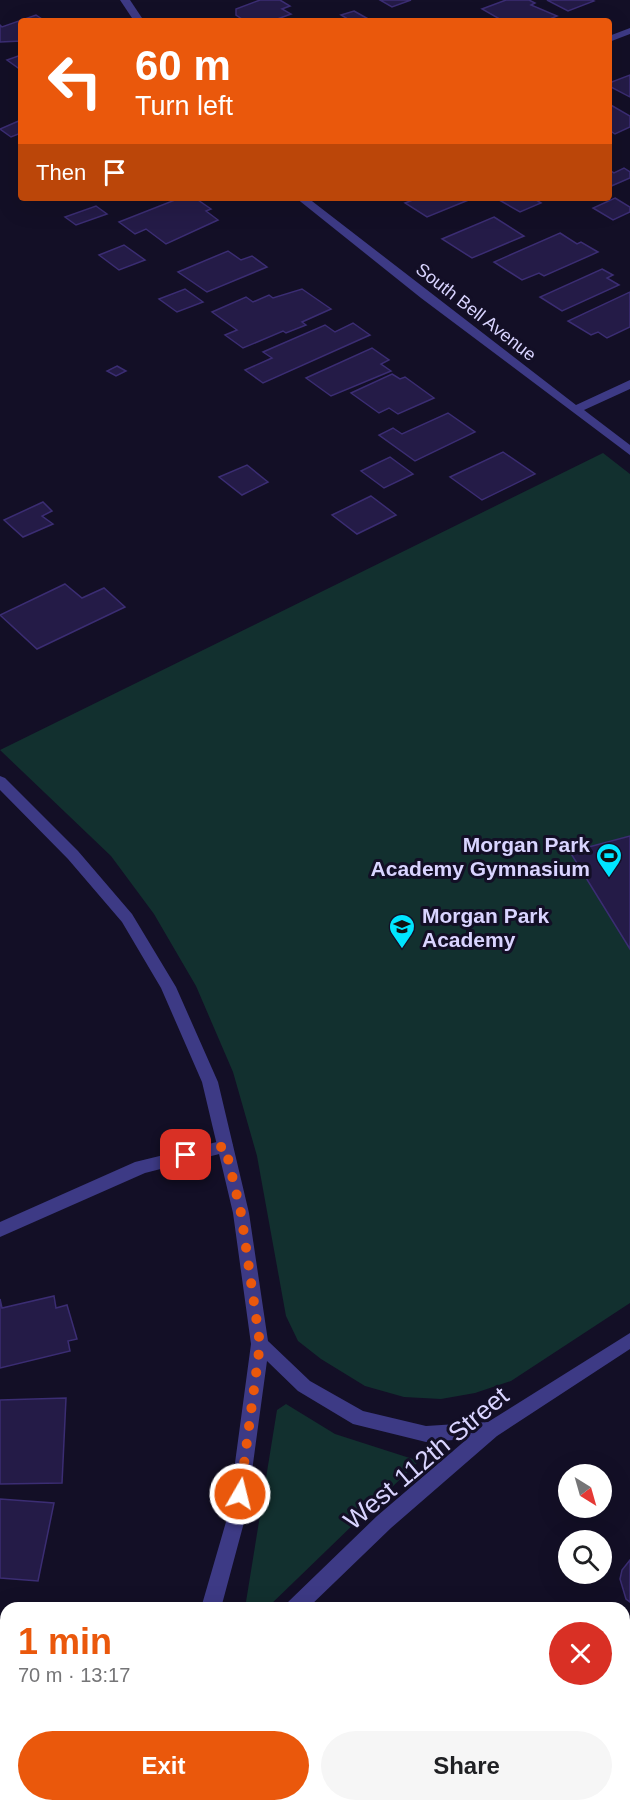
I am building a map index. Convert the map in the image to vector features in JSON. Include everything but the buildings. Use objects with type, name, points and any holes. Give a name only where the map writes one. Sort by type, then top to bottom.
[{"type":"street","points":[[125,0],[137,18]]},
{"type":"street","points":[[612,38],[630,31]]},
{"type":"street","name":"South Bell Avenue","points":[[305,201],[630,451]]},
{"type":"street","points":[[575,410],[630,384]]},
{"type":"street","points":[[0,781],[73,855],[127,918],[168,987],[210,1082],[241,1213],[260,1344],[237,1515],[213,1602]]},
{"type":"street","points":[[0,1230],[141,1167],[225,1146]]},
{"type":"street","name":"West 112th Street","points":[[301,1602],[384,1522],[491,1430],[630,1340]]},
{"type":"street","points":[[260,1344],[304,1386],[359,1418],[426,1434],[491,1430]]},
{"type":"green space","name":"Morgan Park Academy","points":[[603,453],[630,474],[630,1303],[511,1381],[475,1393],[441,1399],[404,1397],[365,1386],[321,1359],[298,1341],[286,1316],[257,1156],[233,1072],[196,986],[154,914],[111,856],[0,750]]},
{"type":"green space","points":[[286,1404],[335,1434],[419,1461],[273,1602],[246,1602],[277,1410]]},
{"type":"place","name":"Morgan Park Academy Gymnasium","points":[[609,879]]},
{"type":"place","name":"Morgan Park Academy","points":[[402,950]]},
{"type":"route","points":[[186,1155],[225,1146],[241,1213],[260,1344],[240,1494]]}]
